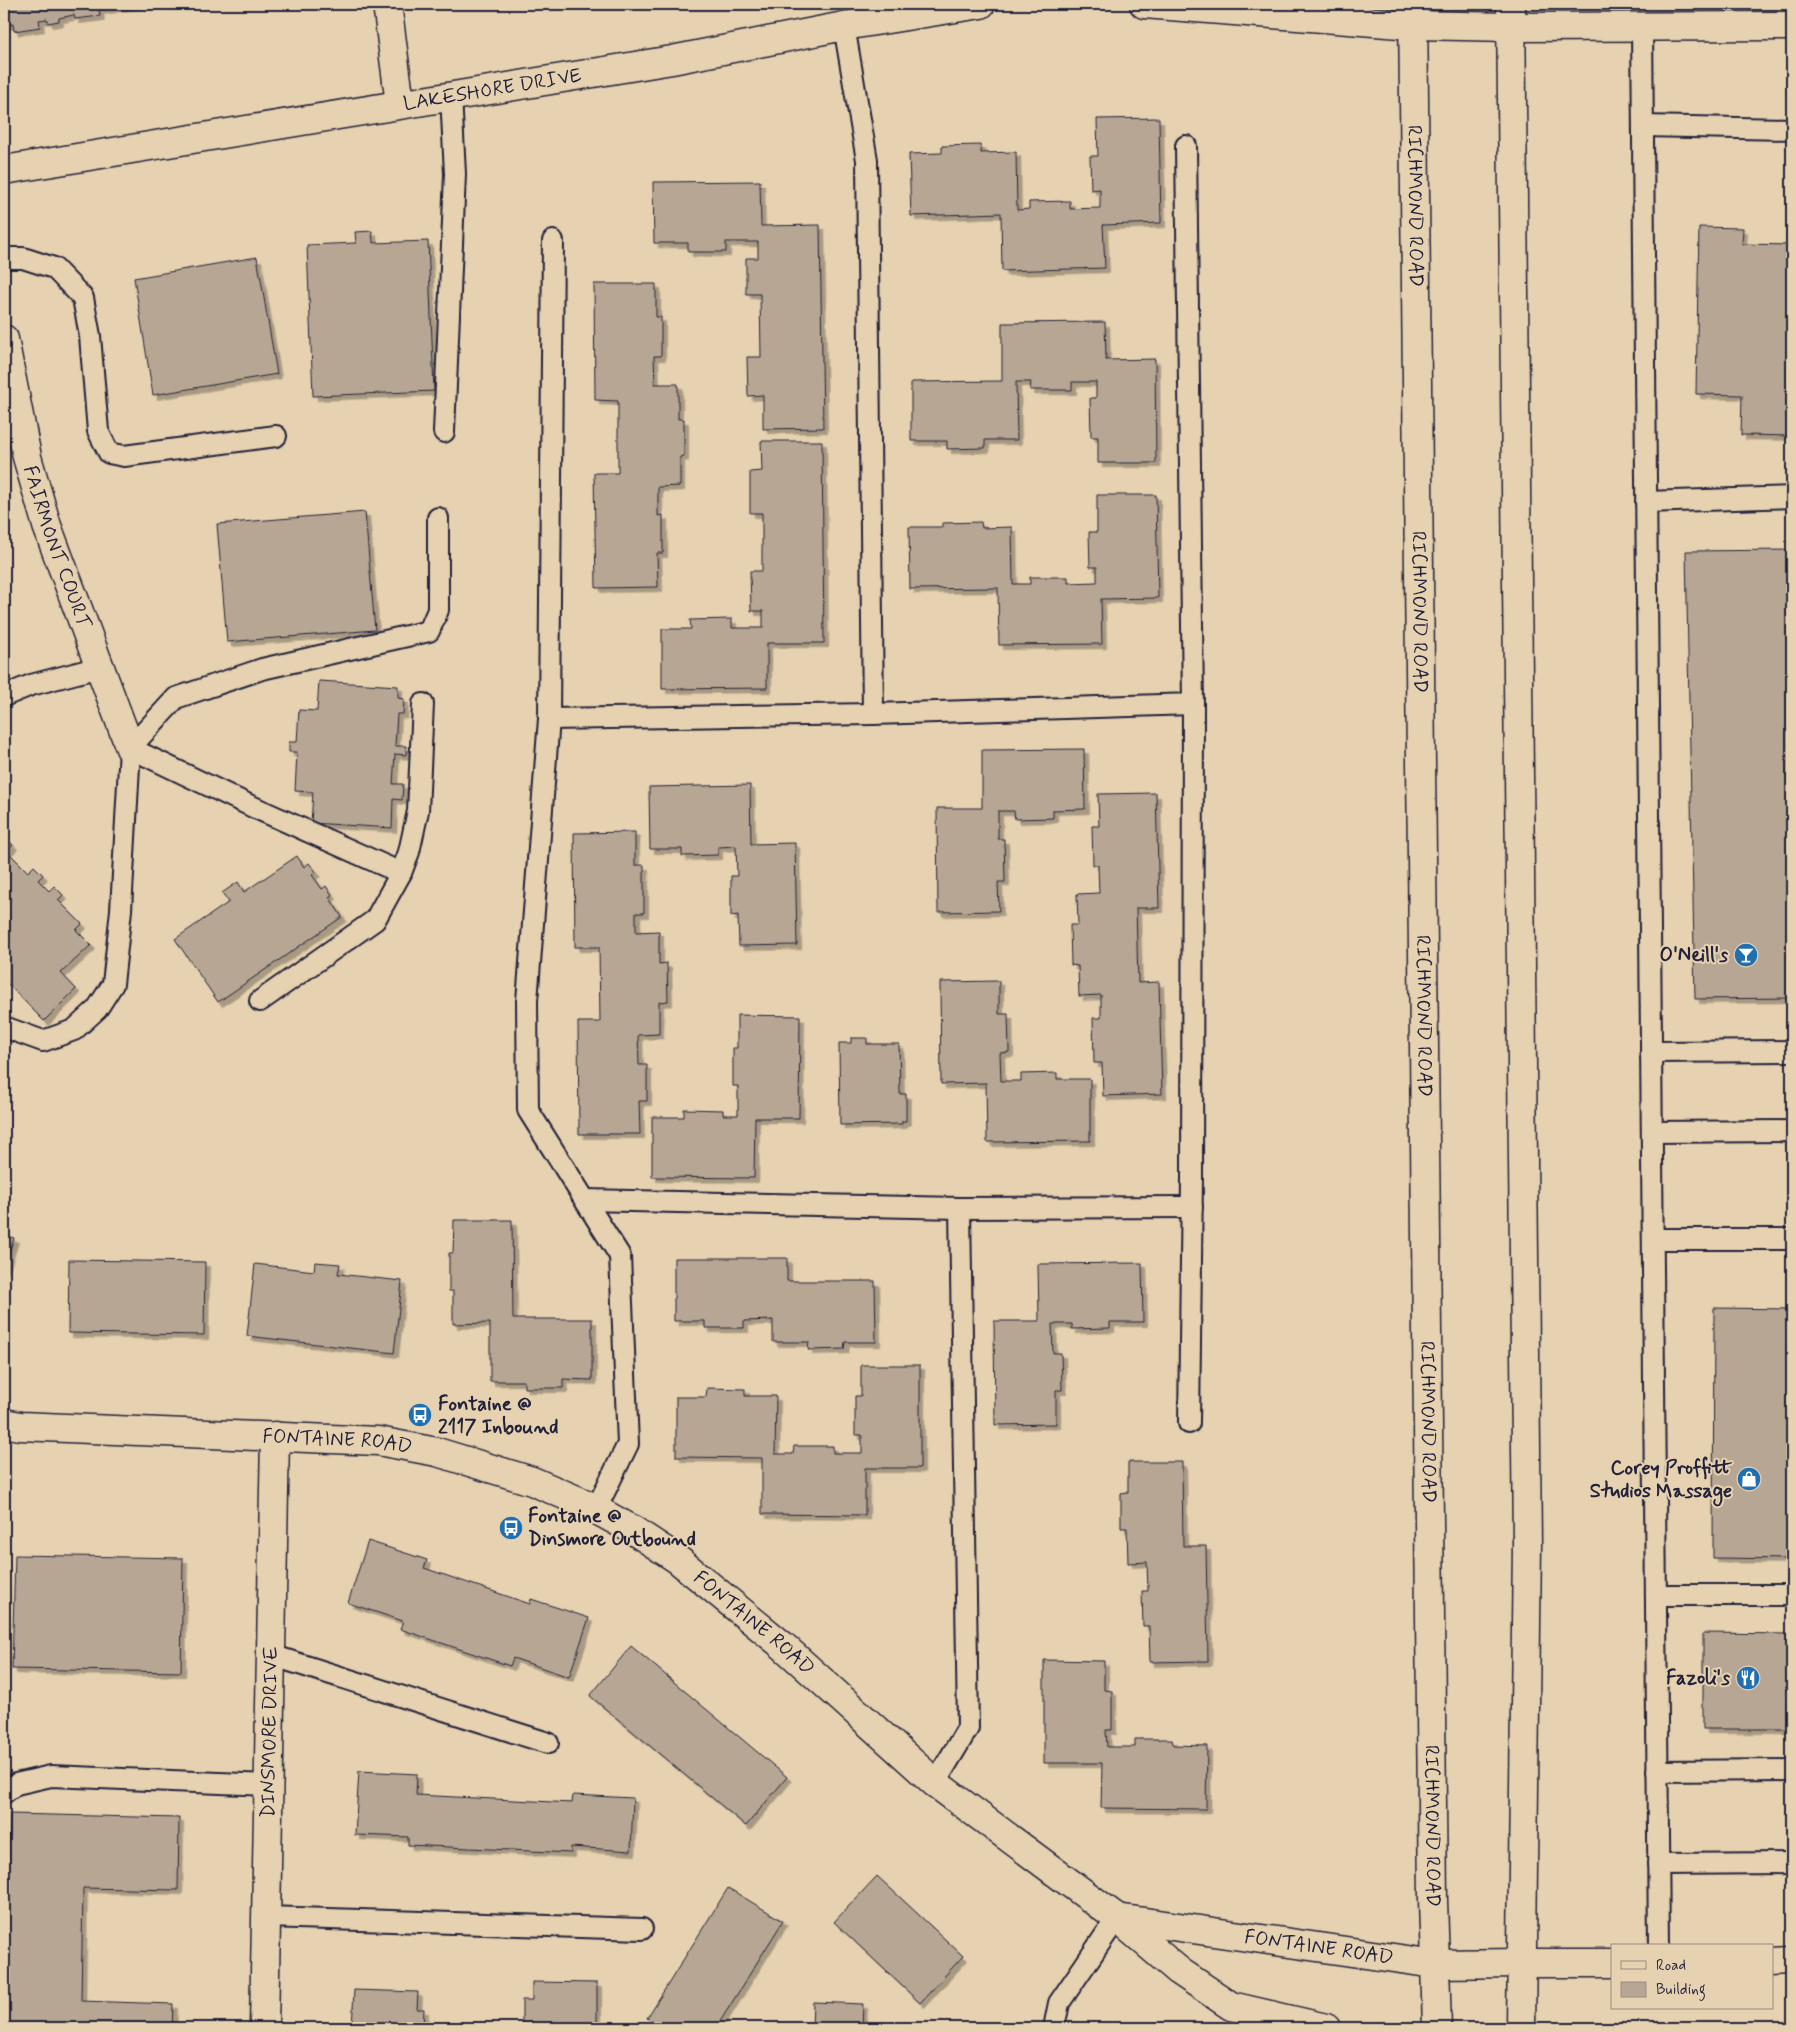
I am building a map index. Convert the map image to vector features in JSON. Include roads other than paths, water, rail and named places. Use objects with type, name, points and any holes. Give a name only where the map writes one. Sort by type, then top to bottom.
[{"type":"street","points":[[387,4],[400,104]]},
{"type":"street","name":"LAKESHORE DRIVE","points":[[4,170],[672,60],[844,26],[981,4]]},
{"type":"street","points":[[1144,4],[1413,14],[1511,15],[1642,26],[1792,26]]},
{"type":"street","name":"RICHMOND ROAD","points":[[1413,14],[1437,2028]]},
{"type":"street","points":[[1511,15],[1528,1545],[1521,2028]]},
{"type":"street","name":"FAIRMONT COURT","points":[[4,340],[26,458],[44,518],[130,748]]},
{"type":"street","name":"FONTAINE ROAD","points":[[4,1423],[20,1426],[378,1441],[437,1452],[532,1481],[596,1509],[633,1530],[677,1559],[782,1645],[935,1783],[1117,1918],[1179,1971],[1231,2006],[1326,2028]]},
{"type":"street","name":"DINSMORE DRIVE","points":[[264,2028],[275,1436]]},
{"type":"street","name":"FONTAINE ROAD","points":[[1117,1918],[1435,1964],[1611,1963]]},
{"type":"street","points":[[1774,1962],[1792,1962]]},
{"type":"lane","points":[[844,26],[867,160],[873,714]]},
{"type":"lane","points":[[1642,26],[1659,1944]]},
{"type":"lane","points":[[444,432],[455,174],[451,96]]},
{"type":"lane","points":[[1643,126],[1792,128]]},
{"type":"lane","points":[[1186,146],[1193,704],[1192,1207],[1189,1422]]},
{"type":"lane","points":[[553,241],[549,719],[527,1000],[528,1110],[620,1256],[628,1444],[596,1509]]},
{"type":"lane","points":[[4,258],[24,258],[54,268],[83,298],[90,336],[98,431],[109,453],[124,456],[276,436]]},
{"type":"lane","points":[[1646,502],[1792,497]]},
{"type":"lane","points":[[4,1027],[43,1041],[74,1030],[97,1009],[113,984],[121,910],[130,748],[176,698],[262,669],[429,631],[438,610],[438,518]]},
{"type":"lane","points":[[4,696],[31,685],[100,667]]},
{"type":"lane","points":[[260,1000],[375,920],[401,872],[409,852],[418,810],[423,704]]},
{"type":"lane","points":[[549,719],[873,714],[1193,704]]},
{"type":"lane","points":[[130,748],[251,806],[401,872]]},
{"type":"lane","points":[[1651,1052],[1792,1051]]},
{"type":"lane","points":[[1652,1132],[1792,1132]]},
{"type":"lane","points":[[585,1200],[960,1208],[1192,1207]]},
{"type":"lane","points":[[935,1783],[968,1728],[960,1208]]},
{"type":"lane","points":[[1653,1239],[1792,1239]]},
{"type":"lane","points":[[1656,1595],[1792,1596]]},
{"type":"lane","points":[[271,1654],[548,1743]]},
{"type":"lane","points":[[1657,1771],[1792,1770]]},
{"type":"lane","points":[[4,1794],[16,1784],[51,1776],[269,1785]]},
{"type":"lane","points":[[1658,1864],[1792,1863]]},
{"type":"lane","points":[[266,1917],[642,1929]]},
{"type":"lane","points":[[1054,2028],[1059,2003],[1117,1918]]},
{"type":"place","name":"O'Neill's","points":[[1746,955]]},
{"type":"place","name":"Fontaine @ 2117 Inbound","points":[[420,1415]]},
{"type":"place","name":"Corey Proffitt Studios Massage","points":[[1749,1479]]},
{"type":"place","name":"Fontaine @ Dinsmore Outbound","points":[[511,1528]]},
{"type":"place","name":"Fazoli's","points":[[1748,1678]]}]
